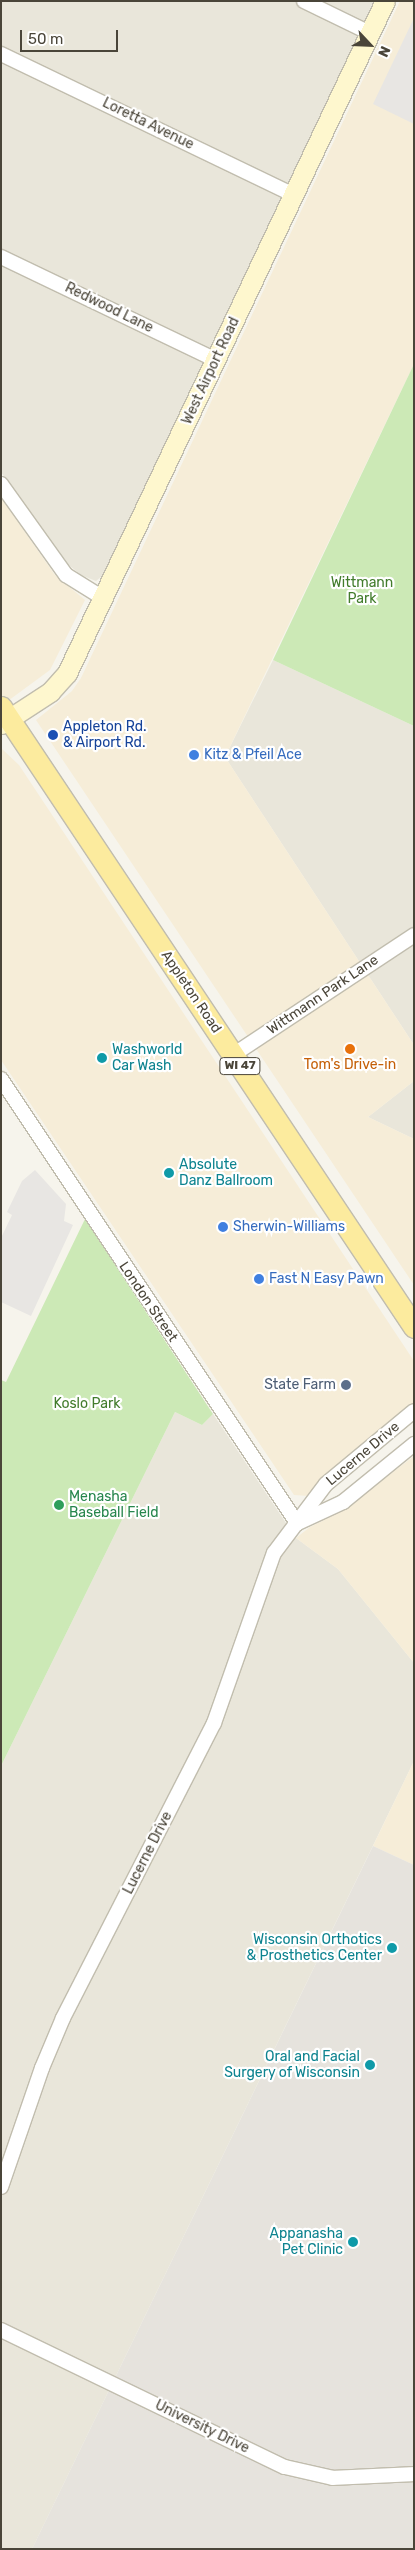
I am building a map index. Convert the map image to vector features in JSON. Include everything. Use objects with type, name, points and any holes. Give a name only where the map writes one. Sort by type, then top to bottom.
[{"type":"main road","name":"Appleton Road","points":[[4,716],[414,1327]]},
{"type":"street","points":[[304,1],[370,33]]},
{"type":"street","name":"West Airport Road","points":[[4,716],[60,683],[103,598],[385,1]]},
{"type":"street","name":"Loretta Avenue","points":[[1,54],[294,195]]},
{"type":"street","name":"Redwood Lane","points":[[1,257],[216,360]]},
{"type":"street","points":[[1,484],[58,566],[78,585],[103,598]]},
{"type":"street","name":"Wittmann Park Lane","points":[[233,1056],[414,935]]},
{"type":"street","name":"London Street","points":[[1,1079],[298,1523]]},
{"type":"street","name":"Lucerne Drive","points":[[1,2186],[52,2042],[214,1723],[274,1553],[326,1484],[414,1411]]},
{"type":"street","name":"Lucerne Drive","points":[[298,1523],[343,1502],[414,1444]]},
{"type":"street","name":"University Drive","points":[[1,2330],[285,2467],[333,2478],[414,2474]]},
{"type":"shaded area","points":[[1,1],[374,1],[102,576],[96,581],[81,575],[59,557],[1,472]]},
{"type":"shaded area","points":[[400,1],[414,1],[414,364],[225,757],[414,1045],[414,1081],[368,1117],[414,1139],[414,1285],[36,720],[72,691],[81,678]]},
{"type":"shaded area","points":[[414,18],[414,124],[373,104]]},
{"type":"shaded area","points":[[1,498],[55,575],[85,600],[50,670],[1,706]]},
{"type":"shaded area","points":[[273,660],[414,726],[414,1045],[225,757]]},
{"type":"shaded area","points":[[1,748],[19,765],[414,1361],[414,1403],[320,1481],[309,1496],[294,1495],[1,1060]]},
{"type":"shaded area","points":[[414,1081],[414,1139],[368,1117]]},
{"type":"shaded area","points":[[35,1170],[66,1204],[64,1221],[73,1225],[31,1316],[1,1302],[1,1238],[12,1215],[7,1212],[22,1181]]},
{"type":"shaded area","points":[[175,1412],[202,1425],[213,1414],[296,1538],[338,1569],[414,1663],[414,1761],[32,2549],[1,2549],[1,1766]]},
{"type":"shaded area","points":[[414,1456],[414,1663],[338,1569],[296,1538],[310,1527],[342,1511]]},
{"type":"shaded area","points":[[414,1761],[414,1865],[373,1846]]},
{"type":"shaded area","points":[[373,1846],[414,1865],[414,2549],[32,2549]]},
{"type":"green space","name":"Wittmann Park","points":[[414,364],[414,726],[273,660]]},
{"type":"green space","name":"Koslo Park","points":[[85,1219],[213,1414],[202,1425],[175,1412],[1,1766],[1,1380],[6,1382]]},
{"type":"place","name":"Appleton Rd. & Airport Rd.","points":[[53,735]]},
{"type":"place","name":"Kitz & Pfeil Ace","points":[[194,755]]},
{"type":"place","name":"Tom's Drive-in","points":[[350,1049]]},
{"type":"place","name":"Washworld Car Wash","points":[[102,1058]]},
{"type":"place","name":"Absolute Danz Ballroom","points":[[169,1173]]},
{"type":"place","name":"Sherwin-Williams","points":[[223,1227]]},
{"type":"place","name":"Fast N Easy Pawn","points":[[259,1279]]},
{"type":"place","name":"State Farm","points":[[346,1385]]},
{"type":"place","name":"Menasha Baseball Field","points":[[59,1505]]},
{"type":"place","name":"Wisconsin Orthotics & Prosthetics Center","points":[[392,1948]]},
{"type":"place","name":"Oral and Facial Surgery of Wisconsin","points":[[370,2065]]},
{"type":"place","name":"Appanasha Pet Clinic","points":[[353,2242]]}]
